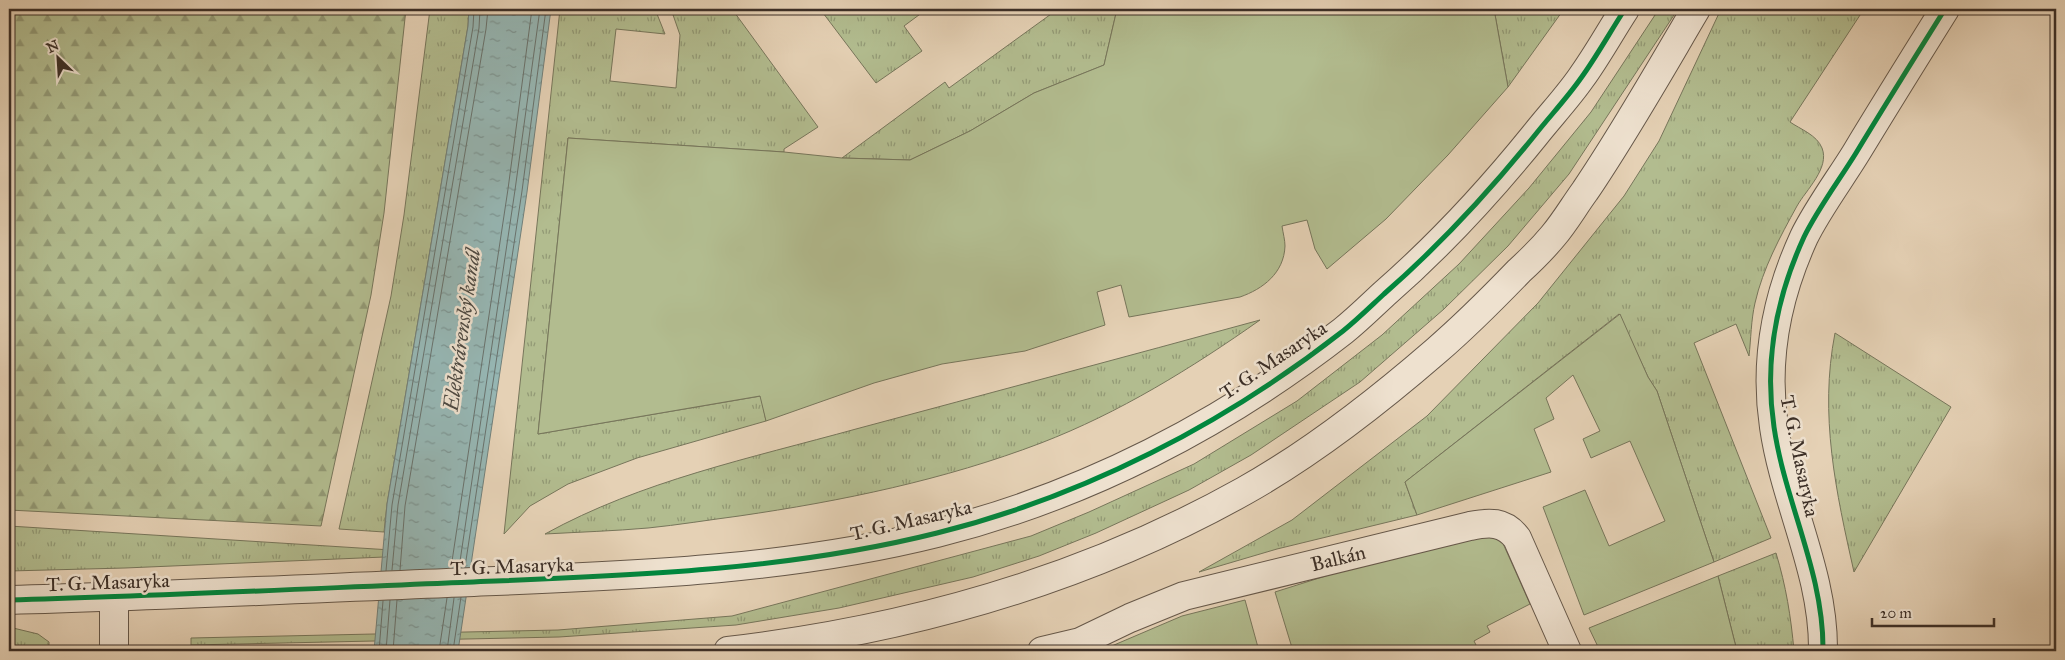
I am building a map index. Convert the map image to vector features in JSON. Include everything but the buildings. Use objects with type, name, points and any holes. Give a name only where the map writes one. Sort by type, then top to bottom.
[{"type":"street","name":"T. G. Masaryka","points":[[9,600],[475,582],[525,582],[680,573],[864,548],[938,532],[1009,512],[1076,487],[1139,459],[1199,428],[1265,388],[1346,329],[1426,258],[1503,176],[1581,78],[1625,9]]},
{"type":"street","points":[[728,651],[775,646],[872,628],[953,609],[1033,585],[1107,558],[1173,527],[1245,491],[1316,445],[1396,386],[1472,320],[1554,236],[1602,166],[1696,9]]},
{"type":"street","name":"T. G. Masaryka","points":[[1823,651],[1824,634],[1819,598],[1786,481],[1774,429],[1770,387],[1772,344],[1782,294],[1805,236],[1945,9]]},
{"type":"street","name":"Balkán","points":[[1042,651],[1080,642],[1130,618],[1184,596],[1470,526],[1497,523],[1512,531],[1517,538],[1567,651]]},
{"type":"street","points":[[114,597],[114,651]]},
{"type":"green space","points":[[9,9],[406,9],[384,213],[371,295],[321,526],[9,510]]},
{"type":"green space","points":[[430,9],[469,9],[468,26],[387,504],[384,532],[339,529],[391,296],[404,215]]},
{"type":"green space","points":[[560,9],[655,9],[665,34],[616,29],[610,81],[676,88],[680,35],[671,9],[722,9],[726,14],[732,9],[818,127],[784,149],[784,152],[568,138],[538,434],[761,396],[766,421],[637,458],[568,484],[530,506],[504,534]]},
{"type":"green space","points":[[820,9],[927,9],[904,26],[922,51],[876,83]]},
{"type":"green space","points":[[1058,9],[1117,9],[1104,65],[1034,93],[970,131],[910,160],[842,158],[945,82],[949,88]]},
{"type":"green space","points":[[1117,9],[1494,9],[1508,87],[1448,155],[1386,219],[1327,269],[1315,249],[1307,220],[1282,226],[1285,246],[1281,264],[1271,279],[1257,289],[1240,297],[1129,317],[1121,285],[1097,292],[1105,325],[1025,351],[942,364],[874,383],[766,421],[760,396],[538,434],[568,138],[784,152],[842,158],[910,160],[970,131],[1034,93],[1104,65]]},
{"type":"green space","points":[[1494,9],[1564,9],[1508,87]]},
{"type":"green space","points":[[1659,9],[1678,9],[1569,174],[1508,246],[1444,309],[1360,382],[1251,455],[1189,490],[1096,533],[1039,556],[973,577],[839,608],[736,625],[559,637],[191,645],[191,638],[558,630],[732,616],[1031,536],[1089,512],[1194,464],[1297,401],[1382,335],[1459,264],[1529,188],[1591,112]]},
{"type":"green space","points":[[1721,9],[1864,9],[1790,122],[1820,143],[1824,156],[1823,163],[1816,178],[1784,229],[1758,290],[1749,356],[1736,324],[1694,343],[1771,538],[1714,562],[1657,391],[1648,377],[1619,314],[1405,482],[1417,515],[1277,549],[1199,572],[1292,520],[1427,416],[1538,303],[1624,196],[1659,141]]},
{"type":"green space","points":[[1620,314],[1648,377],[1657,391],[1714,562],[1584,615],[1543,507],[1585,490],[1609,546],[1665,521],[1630,441],[1591,458],[1583,439],[1600,431],[1573,375],[1546,398],[1554,419],[1534,429],[1551,472],[1417,515],[1405,482]]},
{"type":"green space","points":[[1260,320],[1208,355],[1127,404],[1041,443],[967,468],[892,488],[778,510],[648,528],[545,534],[619,499],[697,472]]},
{"type":"green space","points":[[1835,333],[1951,407],[1854,572],[1836,483],[1829,424],[1830,364]]},
{"type":"green space","points":[[9,526],[455,554],[9,571]]},
{"type":"green space","points":[[1483,535],[1501,539],[1530,604],[1487,626],[1490,632],[1474,641],[1479,651],[1293,651],[1275,592],[1354,567]]},
{"type":"green space","points":[[1776,553],[1788,602],[1794,651],[1737,651],[1718,576]]},
{"type":"green space","points":[[1718,576],[1737,651],[1600,651],[1589,628]]},
{"type":"green space","points":[[1245,600],[1259,651],[1226,651],[1224,646],[1202,651],[1100,651],[1182,616]]},
{"type":"green space","points":[[9,627],[38,634],[49,642],[49,647],[9,650]]},
{"type":"water","name":"Elektrárenský kanál","points":[[469,9],[551,9],[527,192],[458,651],[374,651],[387,504],[468,26]]},
{"type":"cycle path","points":[[9,600],[570,578],[755,565],[816,557],[937,533],[992,518],[1046,499],[1151,453],[1201,426],[1250,397],[1349,326],[1424,257],[1500,177],[1576,85],[1625,9]]},
{"type":"cycle path","points":[[1823,651],[1822,622],[1811,566],[1786,483],[1774,427],[1771,378],[1775,330],[1786,283],[1809,227],[1945,9]]}]
